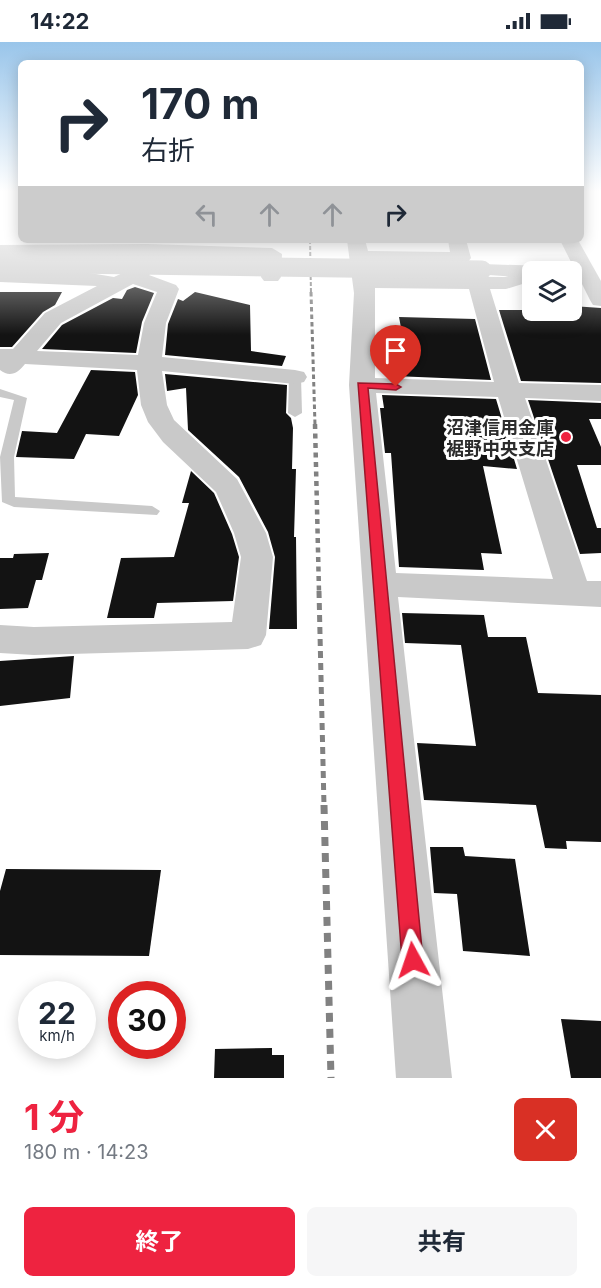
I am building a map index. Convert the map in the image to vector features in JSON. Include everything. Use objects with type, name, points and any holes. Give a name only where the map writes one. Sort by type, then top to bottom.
[{"type":"street","points":[[360,260],[461,258],[458,243]]},
{"type":"street","points":[[571,243],[601,300]]},
{"type":"street","points":[[0,377],[10,356],[53,318],[185,246]]},
{"type":"street","points":[[0,251],[185,246],[272,254],[271,277]]},
{"type":"street","points":[[28,277],[47,250]]},
{"type":"street","points":[[360,260],[480,277],[506,283],[522,278]]},
{"type":"street","points":[[360,260],[362,385],[424,1078]]},
{"type":"street","points":[[0,263],[480,277],[522,273]]},
{"type":"street","points":[[0,276],[124,280],[169,289],[154,320],[150,363],[156,410],[171,435],[213,468],[240,507],[257,555],[248,635],[34,641],[0,639]]},
{"type":"street","points":[[379,584],[588,594],[511,390],[486,315],[480,277]]},
{"type":"street","points":[[10,356],[150,363],[294,377]]},
{"type":"street","points":[[362,385],[601,393]]},
{"type":"lane","points":[[294,377],[295,413]]},
{"type":"lane","points":[[0,393],[21,398],[7,457],[7,499],[14,502],[152,511]]},
{"type":"building","points":[[135,287],[154,293],[142,322],[136,353],[42,349],[62,325],[113,298],[122,299],[127,290]]},
{"type":"building","points":[[0,292],[62,292],[55,305],[43,312],[12,347],[0,347]]},
{"type":"building","points":[[195,292],[250,305],[251,351],[286,356],[282,366],[165,355],[168,324],[178,299],[183,301]]},
{"type":"building","points":[[582,307],[601,308],[601,383],[521,381],[499,310],[522,310],[522,321],[582,321]]},
{"type":"building","points":[[399,317],[475,319],[491,380],[394,376],[391,333],[402,333]]},
{"type":"building","points":[[91,370],[135,372],[138,395],[119,436],[86,434],[74,459],[16,457],[22,431],[57,433]]},
{"type":"building","points":[[165,374],[287,385],[286,413],[291,418],[293,428],[292,469],[296,469],[294,537],[296,537],[297,629],[269,629],[275,557],[268,532],[239,477],[188,430],[186,388],[167,391]]},
{"type":"building","points":[[382,395],[496,399],[517,469],[483,466],[502,554],[481,553],[484,570],[399,567],[391,453],[385,453],[380,408],[384,408]]},
{"type":"building","points":[[528,400],[601,403],[601,419],[589,419],[601,447],[601,465],[577,465],[597,528],[601,528],[601,553],[580,554]]},
{"type":"building","points":[[191,471],[214,493],[232,534],[239,557],[233,601],[157,603],[154,618],[107,618],[121,558],[174,557],[189,503],[182,503]]},
{"type":"building","points":[[49,553],[42,580],[36,580],[28,608],[0,609],[0,558],[13,558],[14,554]]},
{"type":"building","points":[[402,613],[484,615],[488,637],[526,637],[538,693],[601,695],[601,842],[566,841],[567,849],[545,848],[536,805],[424,800],[417,743],[476,746],[461,645],[405,643]]},
{"type":"building","points":[[74,656],[70,698],[0,706],[0,661]]},
{"type":"building","points":[[430,847],[463,847],[465,856],[515,859],[530,956],[463,951],[457,894],[434,893]]},
{"type":"building","points":[[6,869],[161,870],[149,956],[0,955],[0,891]]},
{"type":"building","points":[[561,1019],[601,1021],[601,1078],[571,1078]]},
{"type":"building","points":[[272,1048],[272,1055],[284,1055],[284,1078],[214,1078],[215,1049]]},
{"type":"railway","points":[[310,243],[311,294]]},
{"type":"railway","points":[[311,292],[315,425]]},
{"type":"railway","points":[[315,424],[319,592]]},
{"type":"railway","points":[[319,591],[324,806]]},
{"type":"railway","points":[[324,805],[331,1078]]},
{"type":"place","name":"沼津信用金庫 裾野中央支店","points":[[566,437]]},
{"type":"route","points":[[396,387],[362,385],[413,960]]}]
